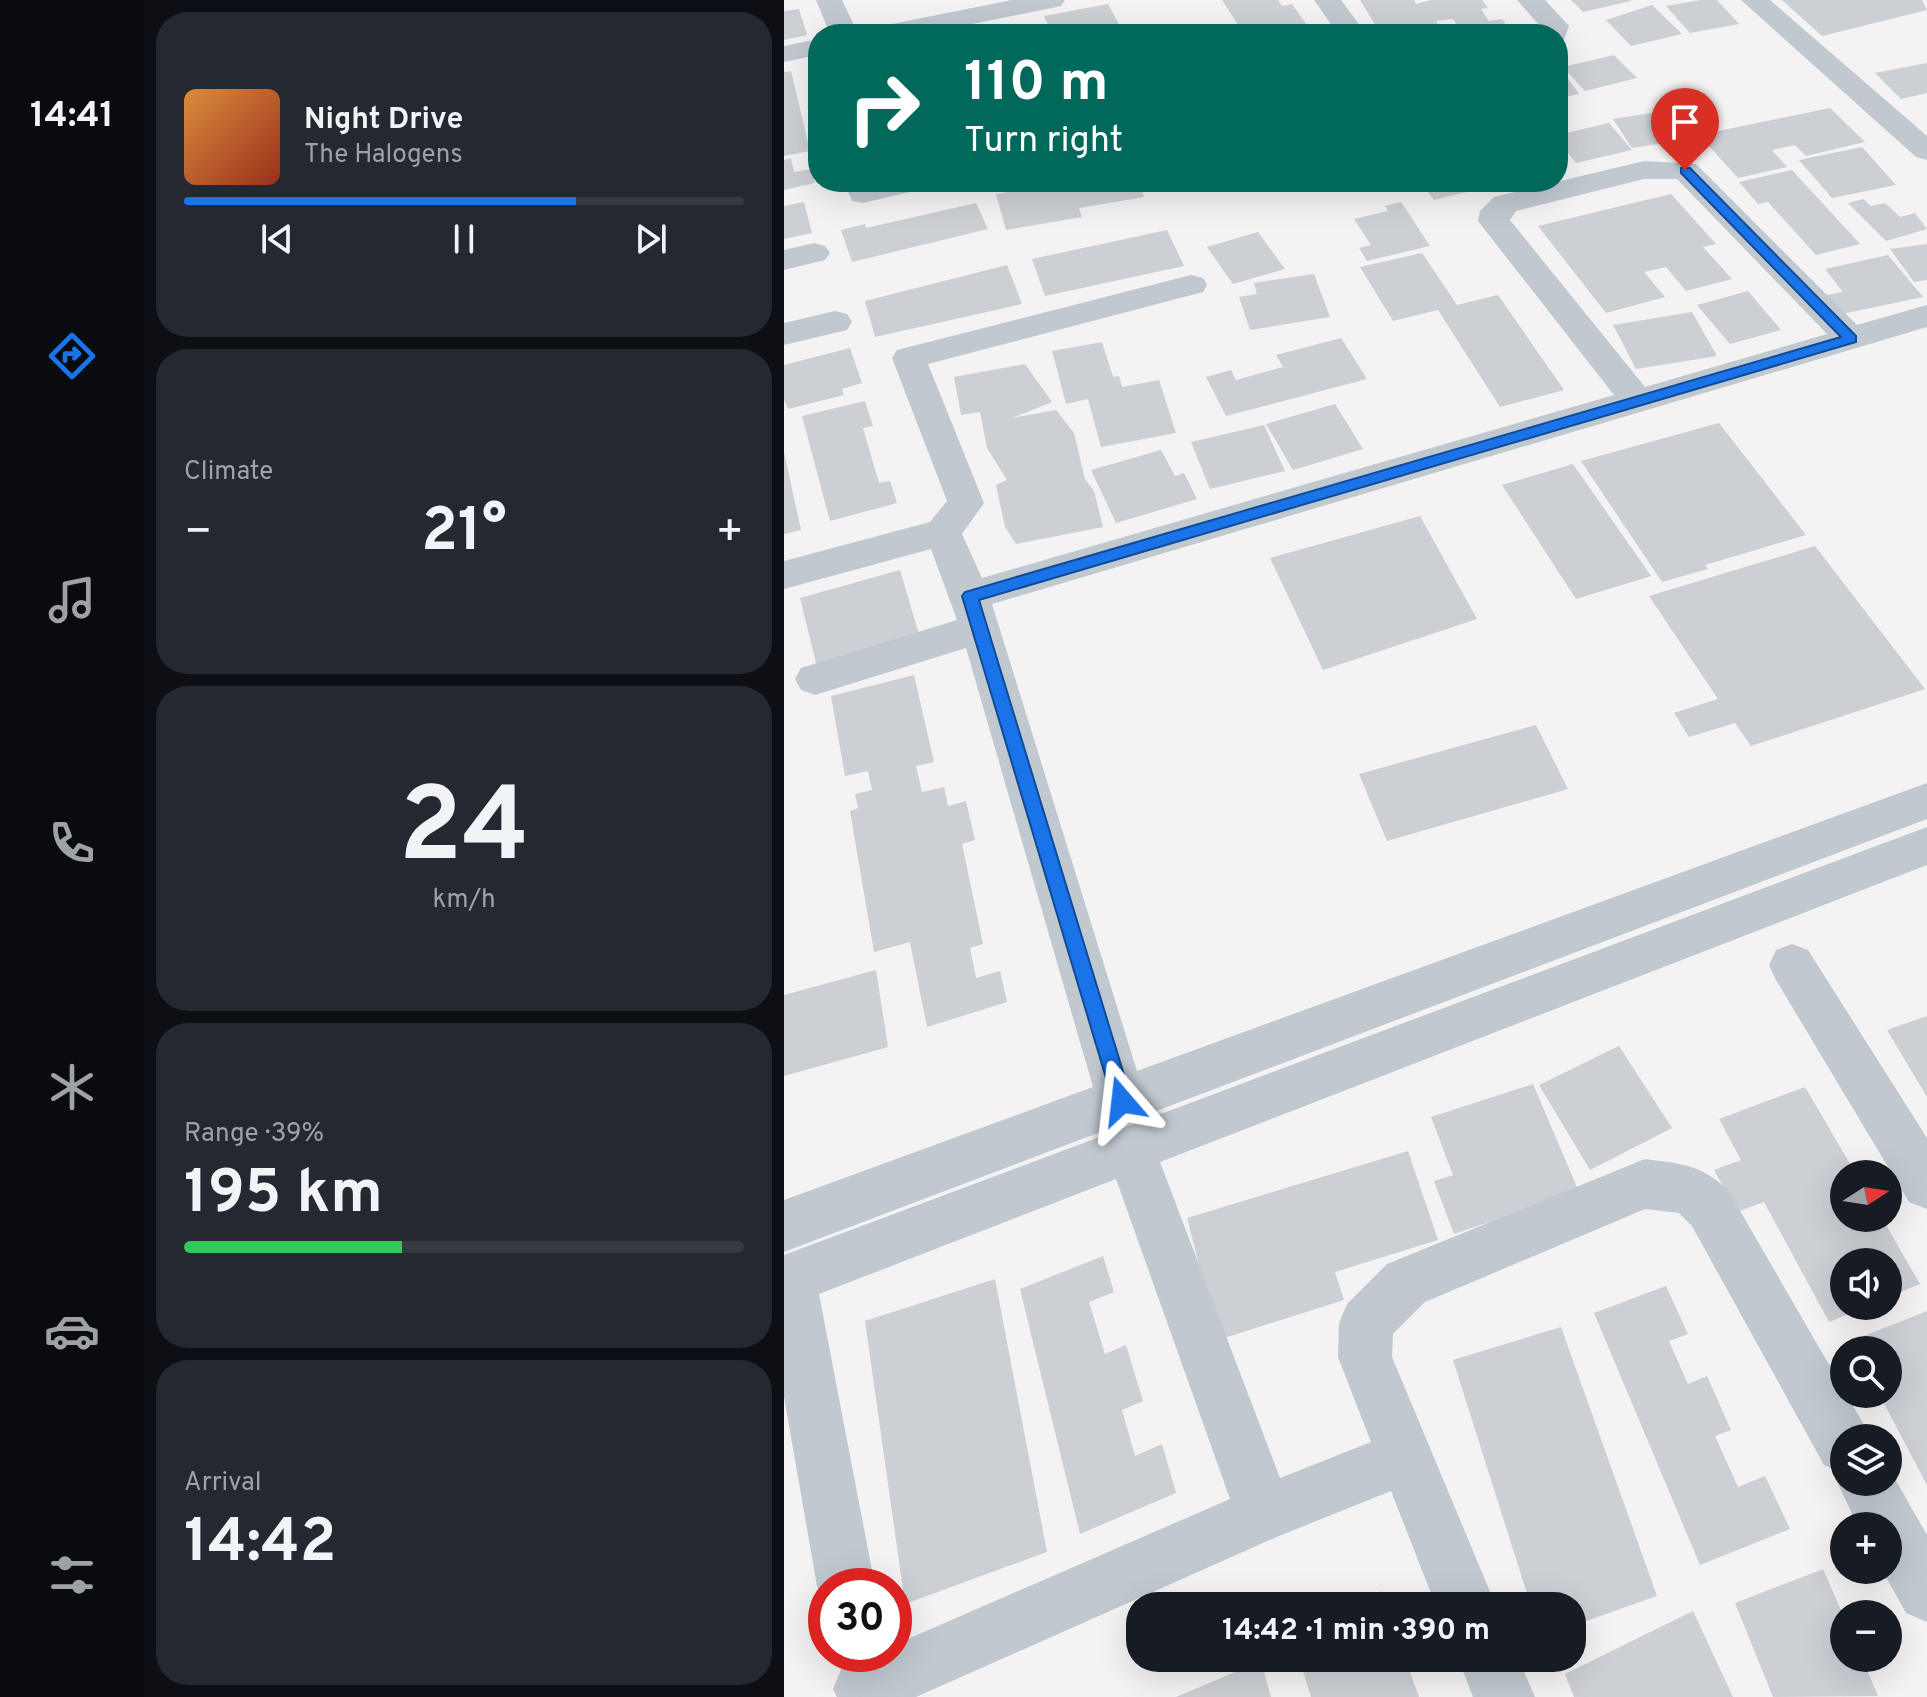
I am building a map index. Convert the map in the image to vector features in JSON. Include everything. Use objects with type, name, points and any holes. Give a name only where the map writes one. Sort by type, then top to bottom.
[{"type":"street","points":[[829,0],[840,24]]},
{"type":"street","points":[[932,24],[1052,0]]},
{"type":"street","points":[[1327,0],[1345,24]]},
{"type":"street","points":[[1530,0],[1553,24]]},
{"type":"street","points":[[1754,0],[1927,151]]},
{"type":"street","points":[[1003,10],[1011,24]]},
{"type":"street","points":[[1893,121],[1927,113]]},
{"type":"street","points":[[1568,189],[1644,170],[1685,170],[1851,339]]},
{"type":"street","points":[[1554,192],[1505,204],[1496,211],[1494,221],[1639,403]]},
{"type":"street","points":[[784,575],[943,532],[966,503],[909,358],[1191,285]]},
{"type":"street","points":[[815,679],[975,612],[1639,403],[1927,316]]},
{"type":"street","points":[[784,334],[835,322]]},
{"type":"street","points":[[943,532],[975,612],[1126,1125],[1264,1513]]},
{"type":"street","points":[[843,1568],[786,1262],[1927,801]]},
{"type":"street","points":[[1126,1125],[1927,846]]},
{"type":"street","points":[[1792,965],[1927,1184]]},
{"type":"street","points":[[1460,1592],[1365,1357],[1366,1323],[1406,1283],[1645,1184],[1691,1190],[1710,1208],[1832,1424]]},
{"type":"street","points":[[863,1680],[1404,1457]]},
{"type":"street","points":[[1873,1496],[1927,1592]]},
{"type":"street","points":[[1494,1672],[1504,1697]]},
{"type":"building","points":[[1222,0],[1278,0],[1282,6],[1292,4],[1306,24],[1238,24]]},
{"type":"building","points":[[1360,0],[1414,0],[1416,4],[1431,0],[1482,0],[1488,8],[1481,9],[1489,21],[1502,19],[1505,24],[1456,24],[1453,19],[1436,21],[1438,24],[1375,24]]},
{"type":"building","points":[[1571,0],[1631,0],[1631,1],[1583,12]]},
{"type":"building","points":[[1717,0],[1739,24],[1690,33],[1666,6]]},
{"type":"building","points":[[1782,0],[1922,0],[1927,10],[1822,36]]},
{"type":"building","points":[[1108,4],[1119,24],[1048,24],[1044,16]]},
{"type":"building","points":[[1652,5],[1682,34],[1631,46],[1606,20]]},
{"type":"building","points":[[799,9],[807,35],[784,40],[784,11]]},
{"type":"building","points":[[1614,55],[1637,78],[1585,91],[1568,72],[1568,66]]},
{"type":"building","points":[[1927,63],[1927,93],[1901,99],[1875,73]]},
{"type":"building","points":[[791,71],[808,151],[784,156],[784,72]]},
{"type":"building","points":[[1568,79],[1579,94],[1568,96]]},
{"type":"building","points":[[1830,108],[1865,142],[1806,156],[1795,145],[1772,150],[1787,167],[1738,178],[1699,135]]},
{"type":"building","points":[[1670,110],[1690,139],[1632,148],[1613,119]]},
{"type":"building","points":[[1609,123],[1632,150],[1576,163],[1568,153],[1568,133]]},
{"type":"building","points":[[1862,147],[1896,185],[1832,198],[1799,160]]},
{"type":"building","points":[[791,158],[794,172],[808,170],[808,185],[784,190],[784,160]]},
{"type":"building","points":[[1792,170],[1860,244],[1816,255],[1768,202],[1758,204],[1739,182]]},
{"type":"building","points":[[1142,192],[1144,197],[1079,208],[1082,217],[1006,230],[996,194]]},
{"type":"building","points":[[1428,192],[1466,192],[1434,200]]},
{"type":"building","points":[[1671,194],[1716,244],[1703,247],[1732,279],[1686,291],[1666,267],[1644,272],[1665,297],[1606,313],[1538,226]]},
{"type":"building","points":[[1863,199],[1871,206],[1885,203],[1900,217],[1915,213],[1927,229],[1886,241],[1848,203]]},
{"type":"building","points":[[804,202],[812,233],[784,239],[784,206]]},
{"type":"building","points":[[1401,202],[1430,246],[1367,261],[1359,248],[1371,245],[1354,219],[1388,211],[1385,206]]},
{"type":"building","points":[[976,203],[988,229],[852,262],[841,230],[865,224],[866,228]]},
{"type":"building","points":[[1167,230],[1184,266],[1045,296],[1032,259]]},
{"type":"building","points":[[1258,232],[1285,269],[1233,284],[1207,247]]},
{"type":"building","points":[[1927,244],[1927,280],[1914,282],[1890,249]]},
{"type":"building","points":[[1422,253],[1457,305],[1498,295],[1564,390],[1500,407],[1438,310],[1393,321],[1360,267]]},
{"type":"building","points":[[1888,255],[1923,297],[1842,314],[1827,295],[1843,292],[1825,269]]},
{"type":"building","points":[[1007,265],[1022,304],[875,337],[865,301]]},
{"type":"building","points":[[1314,274],[1330,317],[1250,330],[1239,297],[1257,294],[1254,283]]},
{"type":"building","points":[[1748,291],[1781,330],[1730,344],[1697,305]]},
{"type":"building","points":[[1692,312],[1717,356],[1636,369],[1613,325]]},
{"type":"building","points":[[1341,338],[1367,379],[1226,416],[1206,377],[1231,370],[1236,380],[1283,367],[1276,355]]},
{"type":"building","points":[[1102,342],[1113,377],[1119,376],[1122,387],[1159,380],[1176,433],[1101,447],[1088,399],[1066,404],[1052,351]]},
{"type":"building","points":[[850,348],[862,383],[842,389],[844,395],[788,409],[784,400],[784,365]]},
{"type":"building","points":[[1025,364],[1052,402],[1012,418],[1056,410],[1074,433],[1085,479],[1094,491],[1103,527],[1016,544],[1005,527],[996,485],[1007,480],[987,448],[980,412],[961,415],[954,377]]},
{"type":"building","points":[[865,401],[873,426],[863,428],[879,483],[890,481],[897,503],[830,521],[802,416]]},
{"type":"building","points":[[1335,404],[1363,449],[1293,470],[1266,424]]},
{"type":"building","points":[[1719,423],[1806,535],[1705,565],[1708,569],[1662,582],[1581,461]]},
{"type":"building","points":[[1264,425],[1285,471],[1210,489],[1191,442]]},
{"type":"building","points":[[1161,450],[1175,476],[1184,473],[1197,499],[1116,523],[1091,470]]},
{"type":"building","points":[[784,452],[801,530],[784,534]]},
{"type":"building","points":[[1573,464],[1651,576],[1576,599],[1502,485]]},
{"type":"building","points":[[1420,516],[1477,619],[1323,670],[1270,558]]},
{"type":"building","points":[[1815,546],[1925,689],[1751,746],[1735,723],[1689,737],[1674,713],[1718,699],[1649,596]]},
{"type":"building","points":[[900,570],[921,641],[818,671],[800,598]]},
{"type":"building","points":[[914,675],[934,762],[916,766],[922,792],[944,787],[948,806],[966,801],[975,840],[962,844],[983,944],[970,948],[976,978],[1000,971],[1007,1002],[927,1027],[910,942],[874,952],[850,811],[858,808],[855,794],[872,790],[868,771],[845,776],[831,696]]},
{"type":"building","points":[[1536,725],[1568,789],[1387,841],[1359,774]]},
{"type":"building","points":[[876,970],[888,1047],[784,1076],[784,995]]},
{"type":"building","points":[[1927,1016],[1927,1097],[1887,1030]]},
{"type":"building","points":[[1619,1046],[1672,1128],[1590,1170],[1539,1085]]},
{"type":"building","points":[[1533,1084],[1579,1192],[1454,1234],[1434,1181],[1453,1175],[1431,1117]]},
{"type":"building","points":[[1805,1087],[1848,1160],[1830,1160],[1830,1232],[1890,1232],[1899,1248],[1830,1248],[1830,1320],[1834,1320],[1829,1322],[1764,1202],[1737,1212],[1714,1170],[1741,1160],[1719,1119]]},
{"type":"building","points":[[1408,1151],[1438,1240],[1335,1272],[1344,1300],[1218,1340],[1187,1218]]},
{"type":"building","points":[[1902,1253],[1920,1284],[1902,1291]]},
{"type":"building","points":[[1103,1256],[1114,1292],[1089,1302],[1105,1354],[1126,1345],[1143,1401],[1122,1410],[1135,1456],[1162,1444],[1176,1493],[1080,1534],[1020,1289]]},
{"type":"building","points":[[995,1279],[1047,1552],[912,1601],[912,1568],[900,1568],[865,1321]]},
{"type":"building","points":[[1666,1286],[1688,1334],[1669,1341],[1688,1384],[1707,1376],[1731,1430],[1715,1436],[1738,1487],[1765,1476],[1790,1529],[1700,1565],[1594,1313]]},
{"type":"building","points":[[1927,1311],[1927,1485],[1902,1438],[1902,1424],[1895,1424],[1886,1408],[1902,1408],[1902,1336],[1864,1336]]},
{"type":"building","points":[[1561,1327],[1657,1596],[1586,1621],[1586,1592],[1527,1592],[1453,1360]]},
{"type":"building","points":[[1823,1569],[1837,1600],[1830,1600],[1830,1672],[1868,1672],[1878,1696],[1773,1697],[1735,1603]]},
{"type":"building","points":[[1693,1611],[1733,1697],[1574,1697],[1565,1674],[1586,1672],[1586,1664]]},
{"type":"building","points":[[1235,1672],[1264,1672],[1271,1697],[1176,1697]]},
{"type":"building","points":[[1303,1672],[1410,1672],[1419,1697],[1311,1697]]},
{"type":"route","points":[[1122,1101],[970,596],[1851,339],[1685,170]]}]
